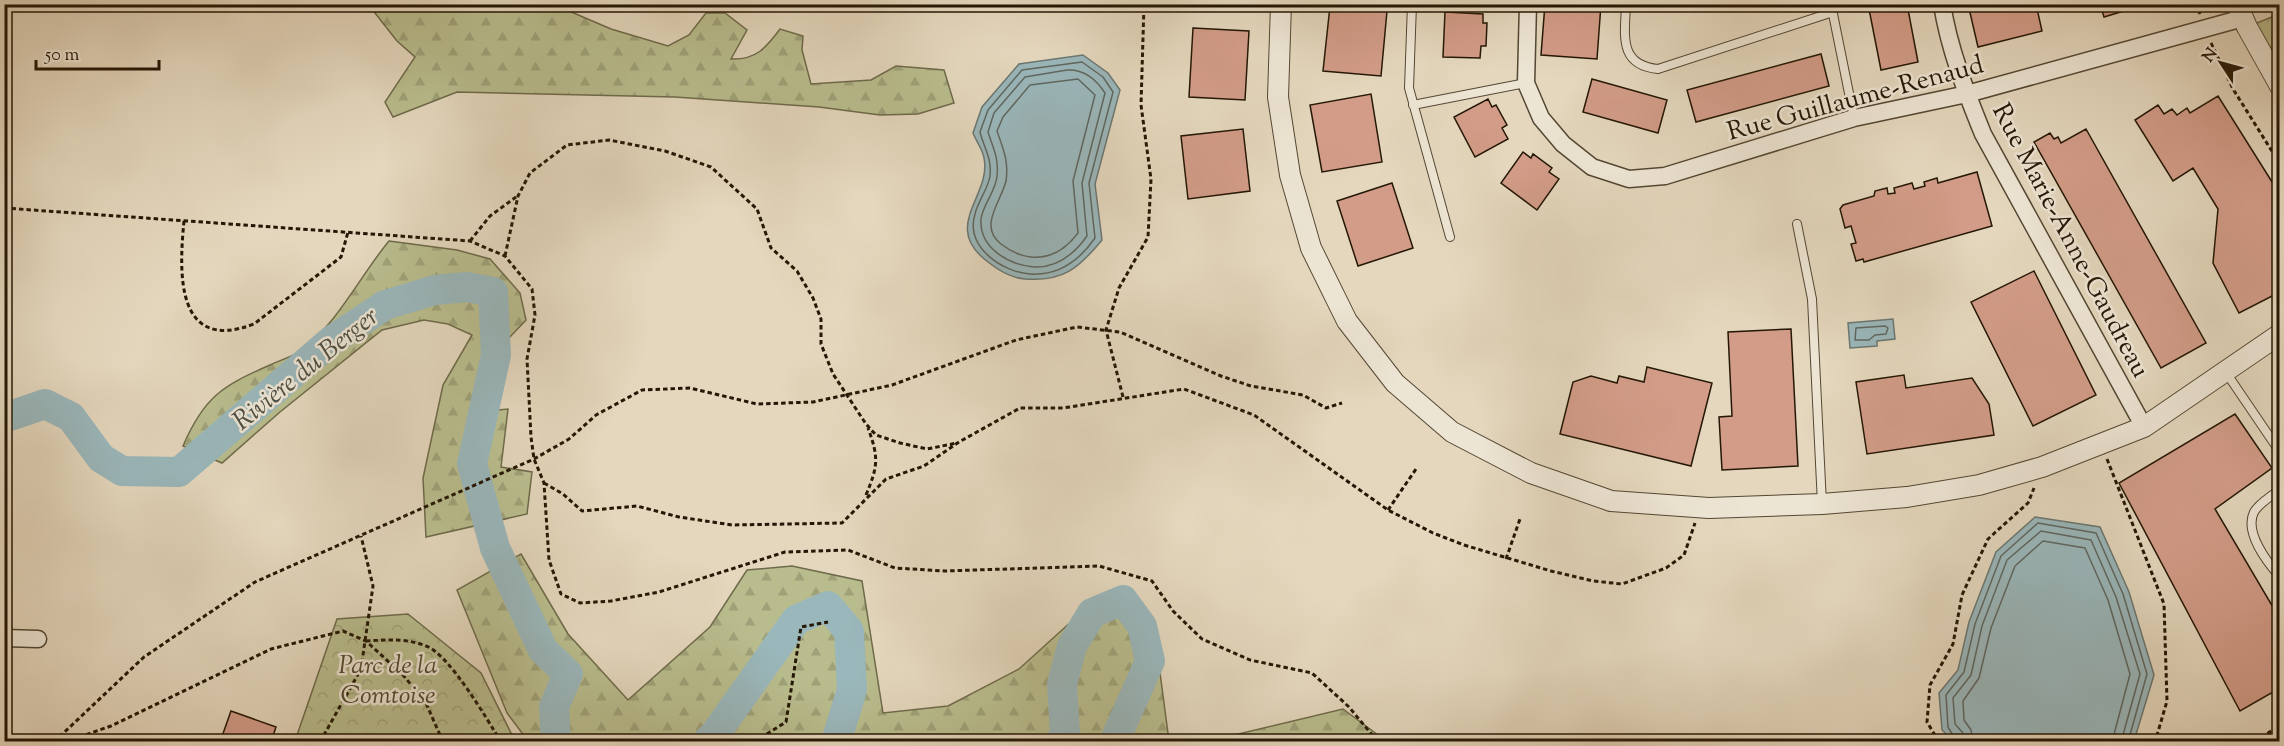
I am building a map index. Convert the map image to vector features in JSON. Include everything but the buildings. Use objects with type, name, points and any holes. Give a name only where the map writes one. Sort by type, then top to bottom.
[{"type":"street","points":[[1281,4],[1278,97],[1290,175],[1308,237],[1347,321],[1395,383],[1452,432],[1531,473],[1611,501],[1700,507],[1822,504],[1907,497],[1969,487],[2042,466],[2144,427],[2280,334]]},
{"type":"street","name":"Rue Guillaume-Renaud","points":[[1528,4],[1526,83],[1541,118],[1563,144],[1592,167],[1629,179],[1665,176],[1854,118],[1967,94],[2204,28],[2240,11]]},
{"type":"street","name":"Rue Marie-Anne-Gaudreau","points":[[1942,4],[1946,28],[1967,94],[1983,134],[2144,427]]},
{"type":"street","points":[[2240,11],[2280,86]]},
{"type":"street","points":[[2257,348],[2280,325]]},
{"type":"street","points":[[4,638],[38,639]]},
{"type":"lane","points":[[1412,4],[1408,88],[1450,237]]},
{"type":"lane","points":[[1626,4],[1625,43],[1632,59],[1643,67],[1658,69],[1831,9],[1854,118]]},
{"type":"lane","points":[[1413,105],[1526,83]]},
{"type":"lane","points":[[1797,224],[1812,299],[1822,504]]},
{"type":"lane","points":[[2225,371],[2280,452]]},
{"type":"lane","points":[[2280,489],[2256,509],[2252,519],[2263,557],[2280,577]]},
{"type":"path","points":[[1123,397],[1106,330],[1119,288],[1148,237],[1151,179],[1141,105],[1144,4]]},
{"type":"path","points":[[2197,4],[2204,28],[2233,89],[2280,164]]},
{"type":"path","points":[[505,256],[518,196],[530,173],[567,145],[609,140],[666,151],[711,167],[757,209],[771,248],[798,271],[813,298],[821,319],[821,344],[833,374],[866,424],[876,435],[900,444],[927,449],[958,442]]},
{"type":"path","points":[[470,241],[490,216],[518,196]]},
{"type":"path","points":[[4,208],[470,241],[505,256],[532,289],[535,315],[526,359],[534,459],[544,483],[549,560],[561,594],[580,603],[611,601],[660,592],[784,552],[848,550],[895,568],[945,571],[1099,566],[1152,581],[1173,611],[1202,639],[1250,660],[1312,674],[1349,707],[1378,741]]},
{"type":"path","points":[[184,221],[181,255],[188,308],[203,324],[219,329],[237,330],[254,324],[341,257],[348,232]]},
{"type":"path","points":[[54,741],[144,657],[255,582],[534,459],[569,439],[596,415],[642,390],[690,388],[734,400],[784,405],[846,394],[911,378],[1016,340],[1077,327],[1120,332],[1196,366],[1251,386],[1303,395],[1326,408],[1342,403]]},
{"type":"path","points":[[544,483],[563,494],[582,511],[638,506],[679,518],[732,525],[842,523],[865,497],[886,479],[924,466],[958,442],[1020,408],[1063,408],[1184,389],[1254,415],[1388,510],[1433,533],[1506,559],[1593,581],[1622,584],[1666,568],[1684,555],[1700,507]]},
{"type":"path","points":[[865,497],[877,470],[877,457],[866,424]]},
{"type":"path","points":[[2102,444],[2164,604],[2167,701],[2155,741]]},
{"type":"path","points":[[1939,741],[1927,722],[1930,685],[1953,644],[1962,595],[1988,539],[2028,503],[2042,466]]},
{"type":"path","points":[[1388,510],[1416,469]]},
{"type":"path","points":[[1506,559],[1520,519]]},
{"type":"path","points":[[320,741],[362,669],[373,586],[361,536]]},
{"type":"path","points":[[754,741],[786,722],[801,627],[828,622]]},
{"type":"path","points":[[65,741],[111,726],[271,649],[343,631],[366,641],[403,675],[426,703],[443,741]]},
{"type":"path","points":[[366,641],[399,640],[428,646],[460,678],[501,741]]},
{"type":"path","points":[[2255,741],[2280,725]]},
{"type":"green space","points":[[376,4],[555,5],[611,29],[668,46],[689,35],[706,13],[725,13],[747,30],[731,59],[740,59],[760,52],[780,29],[803,36],[802,50],[811,84],[871,80],[896,66],[944,70],[954,103],[918,114],[880,115],[819,107],[675,97],[457,92],[393,117],[385,102],[415,57],[397,41],[375,13]]},
{"type":"green space","points":[[2279,14],[2279,86],[2247,27]]},
{"type":"green space","points":[[389,241],[457,250],[490,259],[520,293],[526,320],[508,339],[498,410],[508,409],[501,467],[532,472],[527,514],[426,537],[423,478],[443,385],[472,335],[448,324],[424,320],[382,330],[280,412],[222,463],[183,446],[199,416],[216,395],[239,380],[296,354],[316,338],[338,312]]},
{"type":"green space","points":[[521,554],[568,634],[628,700],[710,627],[747,570],[792,566],[862,581],[883,713],[948,706],[1019,669],[1094,601],[1153,620],[1169,741],[528,741],[507,713],[457,590]]},
{"type":"green space","name":"Parc de la Comtoise","points":[[408,614],[481,673],[511,733],[518,741],[295,741],[337,619]]},
{"type":"green space","points":[[1343,709],[1386,741],[1209,741]]},
{"type":"water","points":[[1083,55],[1108,73],[1120,90],[1095,184],[1102,240],[1078,265],[1060,275],[1038,279],[1015,277],[988,262],[974,249],[968,236],[971,211],[984,172],[983,155],[973,133],[982,107],[1019,64]]},
{"type":"water","points":[[1893,319],[1895,339],[1877,341],[1877,346],[1850,348],[1848,323]]},
{"type":"water","points":[[2035,517],[2100,527],[2129,592],[2154,675],[2134,741],[1953,741],[1942,730],[1939,693],[1958,670],[1969,622],[1996,552]]},
{"type":"waterway","name":"Rivière du Berger","points":[[4,418],[45,404],[71,417],[101,458],[122,471],[179,472],[331,341],[385,305],[435,290],[467,287],[493,292],[496,355],[472,464],[495,548],[543,650],[568,674],[554,707],[556,742]]},
{"type":"waterway","name":"Rivière du Berger","points":[[1060,742],[1065,734],[1062,684],[1072,646],[1092,613],[1123,600],[1142,626],[1150,661],[1114,742]]},
{"type":"waterway","name":"Rivière du Berger","points":[[707,742],[796,620],[828,606],[849,631],[852,690],[836,742]]}]
